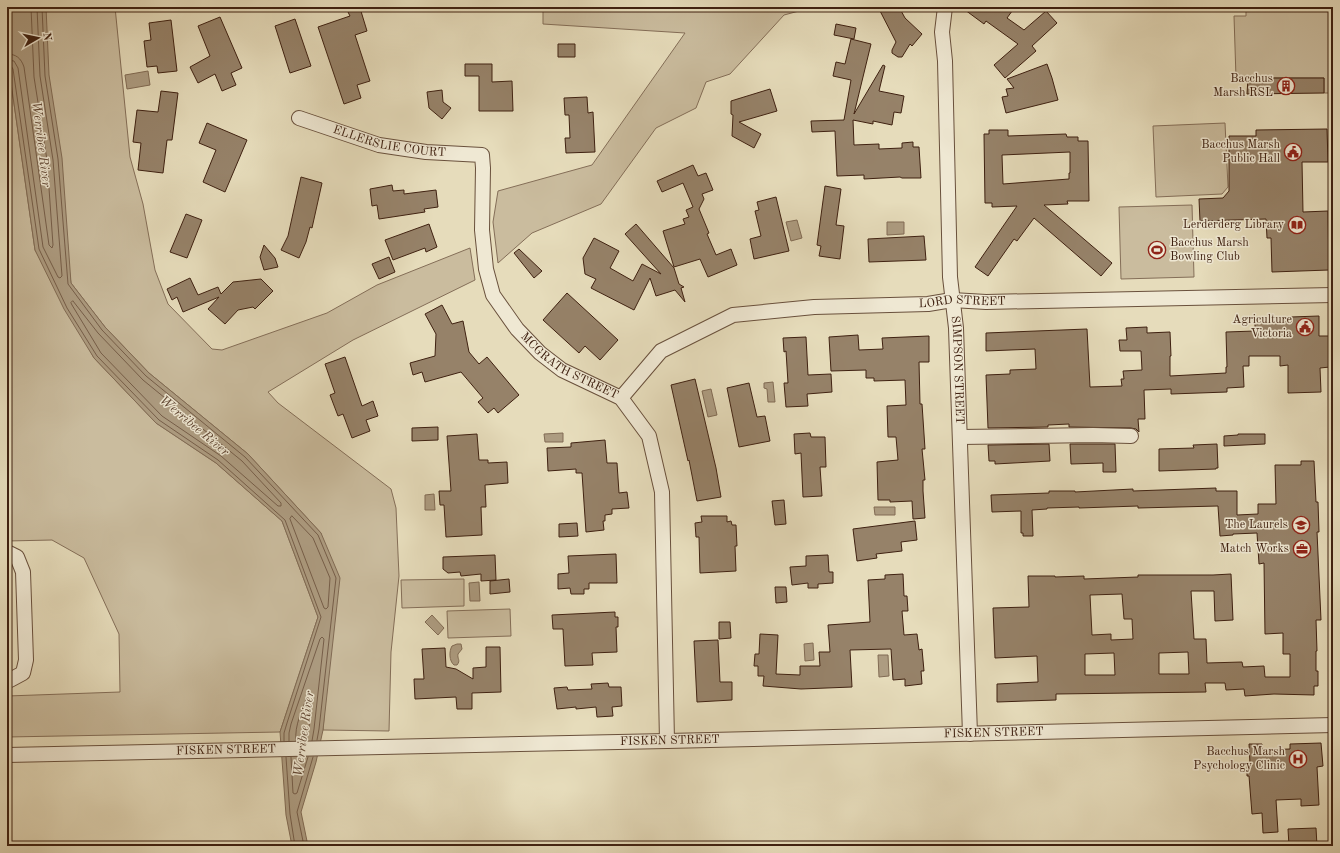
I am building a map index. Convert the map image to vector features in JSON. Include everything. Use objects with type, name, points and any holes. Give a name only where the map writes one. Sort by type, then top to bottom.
[{"type":"street","name":"SIMPSON STREET","points":[[945,7],[942,32],[945,61],[950,277],[956,328],[970,734]]},
{"type":"street","name":"ELLERSLIE COURT","points":[[299,118],[379,145],[426,152],[482,155]]},
{"type":"street","name":"MCGRATH STREET","points":[[482,155],[482,230],[486,269],[493,295],[517,329],[540,353],[562,370],[621,398],[649,436],[662,492],[667,741]]},
{"type":"street","name":"LORD STREET","points":[[621,398],[661,351],[733,315],[814,307],[928,304],[952,300],[994,302],[1333,295]]},
{"type":"street","points":[[960,437],[1093,435],[1131,436]]},
{"type":"street","points":[[7,552],[17,558],[23,572],[26,660],[23,673],[10,680],[7,680]]},
{"type":"street","name":"FISKEN STREET","points":[[7,755],[1333,725]]},
{"type":"shaded area","points":[[33,7],[115,7],[130,157],[143,204],[155,270],[168,304],[212,349],[222,350],[327,313],[377,285],[470,248],[475,280],[353,340],[268,392],[278,403],[391,489],[396,508],[399,576],[391,652],[389,731],[323,730],[325,705],[321,533],[248,454],[149,373],[105,327],[71,283]]},
{"type":"shaded area","points":[[543,7],[814,7],[784,15],[730,74],[706,82],[696,108],[656,128],[601,204],[532,233],[498,263],[493,222],[498,191],[592,165],[685,33],[543,24]]},
{"type":"shaded area","points":[[1246,7],[1333,7],[1333,93],[1324,93],[1324,78],[1236,78],[1234,16],[1246,16]]},
{"type":"shaded area","points":[[7,55],[35,250],[94,358],[156,423],[216,463],[282,521],[318,617],[280,732],[7,737],[7,696],[120,692],[119,634],[84,558],[52,540],[7,541]]},
{"type":"shaded area","points":[[1225,123],[1228,187],[1222,194],[1156,197],[1153,126]]},
{"type":"shaded area","name":"Bacchus Marsh Bowling Club","points":[[1192,205],[1194,277],[1121,279],[1119,207]]},
{"type":"shaded area","points":[[464,579],[464,606],[402,608],[401,580]]},
{"type":"shaded area","points":[[510,609],[511,636],[448,638],[447,611]]},
{"type":"water","name":"Werribee River","points":[[7,7],[46,7],[49,75],[62,158],[71,283],[105,327],[149,373],[248,454],[321,533],[340,578],[323,730],[316,762],[301,812],[308,846],[292,846],[286,815],[280,732],[318,617],[282,521],[216,463],[156,423],[94,358],[64,309],[35,250],[7,55]]},
{"type":"water","points":[[148,71],[150,85],[127,89],[125,75]]},
{"type":"water","points":[[797,220],[802,238],[791,241],[786,222]]},
{"type":"water","points":[[887,222],[904,222],[904,234],[887,235]]},
{"type":"water","points":[[773,382],[775,402],[768,402],[767,389],[764,388],[764,383]]},
{"type":"water","points":[[711,389],[717,415],[708,417],[702,391]]},
{"type":"water","points":[[563,433],[563,442],[545,442],[544,434]]},
{"type":"water","points":[[434,494],[435,510],[425,510],[425,495]]},
{"type":"water","points":[[874,507],[895,507],[895,515],[875,515]]},
{"type":"water","points":[[479,582],[480,601],[470,601],[469,583]]},
{"type":"water","points":[[432,615],[444,628],[438,635],[425,622]]},
{"type":"water","points":[[813,643],[814,660],[805,661],[804,644]]},
{"type":"water","points":[[461,644],[462,649],[458,654],[459,661],[457,665],[454,665],[450,659],[450,651],[452,646]]},
{"type":"water","points":[[878,655],[888,655],[889,676],[879,677]]},
{"type":"building","points":[[878,7],[899,7],[905,18],[922,34],[912,46],[910,44],[902,57],[898,57],[892,53],[896,42]]},
{"type":"building","points":[[961,7],[1015,7],[1007,18],[1024,30],[1046,11],[1057,23],[1032,46],[1036,51],[1005,78],[994,65],[1018,44],[986,21],[984,24]]},
{"type":"building","points":[[360,8],[367,31],[355,35],[370,81],[357,85],[361,98],[344,104],[318,27],[350,16],[348,12]]},
{"type":"building","points":[[220,17],[242,68],[231,73],[236,85],[222,91],[215,74],[198,83],[190,67],[210,56],[198,26]]},
{"type":"building","points":[[295,19],[311,66],[290,73],[275,26]]},
{"type":"building","points":[[171,20],[177,71],[158,73],[157,66],[147,67],[144,41],[151,40],[149,23]]},
{"type":"building","points":[[836,24],[856,28],[854,39],[834,35]]},
{"type":"building","points":[[851,39],[871,44],[854,114],[883,65],[885,66],[879,91],[904,96],[901,113],[894,112],[892,125],[873,121],[873,124],[853,120],[854,145],[879,144],[879,149],[902,148],[902,143],[913,142],[913,147],[919,147],[921,178],[900,177],[864,179],[864,175],[837,176],[835,131],[812,132],[811,121],[844,120],[851,80],[833,76],[836,62],[845,64]]},
{"type":"building","points":[[558,44],[575,44],[575,57],[558,57]]},
{"type":"building","points":[[465,64],[492,64],[492,82],[512,81],[513,111],[479,111],[479,76],[465,76]]},
{"type":"building","points":[[1047,64],[1058,100],[1006,113],[1002,97],[1008,96],[1006,89],[1014,88],[1007,79]]},
{"type":"building","name":"Bacchus Marsh RSL","points":[[1248,78],[1324,78],[1324,93],[1247,94]]},
{"type":"building","points":[[770,89],[777,111],[739,122],[761,134],[754,148],[732,136],[733,115],[731,114],[731,101]]},
{"type":"building","points":[[442,90],[443,102],[451,108],[442,119],[429,108],[427,92]]},
{"type":"building","points":[[161,91],[178,93],[172,140],[167,140],[163,173],[138,170],[141,143],[133,142],[137,110],[158,112]]},
{"type":"building","points":[[587,97],[588,113],[593,112],[595,152],[566,153],[565,138],[570,138],[569,115],[565,115],[564,98]]},
{"type":"building","points":[[207,123],[247,140],[225,192],[203,182],[216,150],[199,143]]},
{"type":"building","points":[[1327,129],[1328,162],[1302,162],[1303,212],[1328,211],[1329,270],[1272,272],[1271,238],[1267,238],[1266,219],[1200,221],[1199,199],[1223,198],[1229,191],[1229,136],[1256,136],[1256,130]]},
{"type":"building","points":[[989,130],[1008,130],[1008,136],[1066,134],[1067,137],[1078,137],[1078,141],[1088,141],[1089,201],[1067,201],[1068,204],[1044,205],[1112,263],[1101,276],[1034,218],[1017,241],[1014,239],[988,276],[975,267],[1017,206],[992,207],[992,203],[985,203],[984,134],[989,134]],"holes":[[[1070,152],[1069,179],[1003,184],[1002,155]]]},
{"type":"building","points":[[693,165],[698,176],[706,173],[713,190],[702,194],[704,199],[699,209],[716,255],[731,249],[737,265],[708,277],[700,259],[674,267],[663,231],[685,224],[683,219],[689,217],[686,210],[693,207],[683,183],[662,192],[657,181]]},
{"type":"building","points":[[301,177],[322,183],[312,228],[310,227],[306,242],[299,258],[281,250],[288,236]]},
{"type":"building","points":[[392,185],[393,191],[404,190],[404,194],[436,190],[438,207],[424,209],[425,212],[379,219],[377,205],[372,206],[370,189]]},
{"type":"building","points":[[825,186],[841,189],[836,225],[844,226],[840,259],[819,256],[821,246],[817,245]]},
{"type":"building","points":[[776,197],[789,251],[754,259],[750,239],[761,236],[755,211],[759,210],[757,202]]},
{"type":"building","points":[[186,214],[202,220],[187,258],[170,252]]},
{"type":"building","points":[[429,224],[437,247],[426,252],[425,248],[393,260],[385,240]]},
{"type":"building","points":[[636,224],[674,268],[679,284],[684,287],[681,288],[685,302],[675,290],[656,296],[650,278],[634,310],[591,288],[596,279],[585,274],[583,258],[594,238],[619,251],[610,268],[633,281],[642,264],[661,274],[625,234]]},
{"type":"building","points":[[924,236],[926,260],[869,262],[868,239]]},
{"type":"building","points":[[264,245],[275,258],[278,267],[264,270],[260,257]]},
{"type":"building","points":[[519,249],[542,271],[534,278],[514,253]]},
{"type":"building","points":[[389,257],[395,272],[379,279],[372,264]]},
{"type":"building","points":[[190,278],[198,295],[218,287],[221,294],[233,282],[261,279],[273,291],[255,309],[253,307],[238,310],[225,324],[208,309],[219,297],[183,312],[177,297],[172,300],[167,289]]},
{"type":"building","points":[[567,293],[618,340],[600,360],[585,346],[579,353],[543,320]]},
{"type":"building","points":[[442,305],[452,324],[463,321],[469,352],[479,364],[487,357],[519,395],[498,413],[494,408],[488,413],[478,402],[483,398],[461,372],[425,382],[422,372],[413,375],[410,363],[435,356],[436,334],[425,314]]},
{"type":"building","points":[[1319,316],[1319,336],[1329,336],[1330,367],[1320,368],[1321,392],[1288,393],[1288,365],[1280,366],[1280,356],[1249,356],[1249,366],[1243,366],[1244,387],[1227,388],[1227,392],[1171,394],[1171,389],[1144,390],[1145,419],[1138,419],[1139,432],[1136,429],[1131,428],[1069,427],[1069,424],[1048,425],[1048,427],[988,428],[986,375],[1010,374],[1010,370],[1036,369],[1035,349],[986,351],[986,333],[1087,329],[1090,387],[1122,386],[1121,379],[1124,379],[1123,371],[1142,370],[1141,351],[1120,351],[1119,340],[1127,340],[1126,328],[1147,327],[1147,333],[1170,332],[1170,376],[1226,373],[1226,332],[1255,331],[1255,322],[1291,322],[1291,317]]},
{"type":"building","points":[[858,335],[859,350],[883,349],[882,338],[929,336],[929,362],[919,362],[920,404],[922,404],[925,449],[922,449],[925,480],[923,480],[923,491],[925,518],[913,519],[912,501],[890,502],[890,500],[878,500],[877,462],[898,460],[896,437],[888,437],[887,406],[906,405],[905,380],[874,381],[874,378],[866,378],[866,370],[831,371],[829,337]]},
{"type":"building","points":[[806,337],[808,375],[831,374],[832,392],[807,394],[808,406],[786,407],[784,383],[788,383],[786,351],[784,352],[783,338]]},
{"type":"building","points":[[345,357],[362,406],[373,401],[378,416],[366,420],[370,431],[352,438],[343,414],[338,416],[330,395],[335,393],[325,364]]},
{"type":"building","points":[[695,379],[716,468],[721,497],[697,501],[671,385]]},
{"type":"building","points":[[749,383],[757,417],[765,416],[770,441],[739,447],[727,388]]},
{"type":"building","points":[[438,427],[438,440],[412,441],[412,428]]},
{"type":"building","points":[[810,433],[811,437],[825,437],[826,467],[820,467],[822,496],[803,497],[801,453],[795,454],[794,434]]},
{"type":"building","points":[[477,434],[479,460],[488,460],[488,463],[507,462],[508,483],[485,485],[486,507],[481,507],[482,535],[446,537],[444,505],[440,505],[439,491],[451,491],[447,436]]},
{"type":"building","points":[[1238,434],[1265,434],[1265,444],[1224,446],[1224,436]]},
{"type":"building","points":[[605,440],[607,463],[617,463],[619,493],[627,492],[629,508],[612,509],[612,514],[605,515],[605,521],[603,521],[604,530],[586,532],[582,473],[576,473],[576,469],[548,471],[547,448],[571,447],[571,443]]},
{"type":"building","points":[[1049,444],[1050,461],[995,464],[995,461],[989,461],[988,445]]},
{"type":"building","points":[[1070,444],[1115,444],[1116,472],[1103,472],[1103,463],[1071,464]]},
{"type":"building","points":[[1217,444],[1218,468],[1216,469],[1159,471],[1159,449],[1194,448],[1193,445]]},
{"type":"building","points":[[1301,461],[1314,461],[1316,502],[1318,502],[1319,532],[1317,532],[1321,620],[1316,620],[1316,671],[1318,671],[1318,686],[1314,686],[1314,695],[1274,694],[1245,696],[1244,689],[1226,690],[1225,683],[1205,683],[1206,692],[1056,694],[1056,700],[997,702],[997,684],[1038,682],[1037,656],[995,658],[993,608],[1029,607],[1028,576],[1084,576],[1084,579],[1138,577],[1138,575],[1231,574],[1233,620],[1215,621],[1214,591],[1191,591],[1194,639],[1206,639],[1207,663],[1242,662],[1243,667],[1264,666],[1265,677],[1290,677],[1290,654],[1283,654],[1283,633],[1265,634],[1264,563],[1259,564],[1257,533],[1220,536],[1218,506],[1138,508],[1138,506],[1079,507],[1032,510],[1033,536],[1023,536],[1023,533],[1021,533],[1021,511],[992,512],[991,495],[1049,493],[1049,491],[1075,492],[1133,489],[1133,491],[1216,488],[1216,491],[1237,491],[1237,515],[1258,514],[1258,504],[1276,504],[1275,465],[1301,465]],"holes":[[[1122,594],[1124,619],[1132,619],[1133,639],[1111,640],[1111,634],[1092,635],[1090,595]],[[1188,652],[1189,674],[1159,674],[1159,653]],[[1114,653],[1115,675],[1085,675],[1085,654]]]},
{"type":"building","points":[[784,500],[786,524],[775,525],[772,501]]},
{"type":"building","points":[[701,516],[727,516],[727,522],[731,521],[732,525],[736,525],[736,571],[700,573],[699,537],[696,537],[695,523],[702,522]]},
{"type":"building","points":[[915,521],[917,540],[901,542],[902,551],[876,554],[877,558],[857,561],[853,529]]},
{"type":"building","points":[[577,523],[578,536],[559,537],[559,524]]},
{"type":"building","points":[[616,554],[617,583],[589,583],[589,589],[584,589],[584,594],[571,594],[570,588],[558,589],[558,574],[569,573],[568,556]]},
{"type":"building","points":[[495,555],[496,580],[481,581],[481,574],[461,576],[460,572],[448,573],[443,569],[443,557]]},
{"type":"building","points":[[828,555],[829,572],[833,572],[833,583],[818,584],[818,588],[808,588],[808,583],[792,585],[790,567],[806,566],[806,556]]},
{"type":"building","points":[[903,574],[904,596],[907,596],[908,611],[902,611],[904,635],[917,634],[919,650],[922,649],[924,671],[921,671],[922,684],[905,686],[905,679],[893,680],[891,649],[850,650],[852,687],[801,689],[763,686],[764,676],[758,676],[758,666],[754,666],[755,654],[759,654],[760,634],[778,635],[776,674],[800,675],[800,666],[820,666],[819,652],[830,652],[828,625],[870,622],[868,580],[885,579],[885,575]]},
{"type":"building","points":[[509,579],[510,592],[490,594],[490,581]]},
{"type":"building","points":[[775,587],[786,587],[787,602],[776,603]]},
{"type":"building","points":[[615,612],[615,617],[618,617],[618,627],[616,627],[617,652],[592,653],[593,665],[565,666],[563,629],[553,629],[552,615]]},
{"type":"building","points":[[719,622],[730,622],[731,638],[719,639]]},
{"type":"building","points":[[718,640],[720,682],[732,682],[732,700],[697,702],[694,641]]},
{"type":"building","points":[[486,647],[500,647],[501,692],[472,693],[472,709],[457,709],[456,697],[415,699],[414,679],[424,679],[422,649],[445,648],[446,667],[456,669],[473,679],[473,668],[486,667]]},
{"type":"building","points":[[608,683],[609,687],[621,687],[622,706],[612,707],[613,716],[597,717],[596,707],[557,709],[554,688],[567,687],[568,690],[592,689],[591,684]]},
{"type":"building","points":[[1321,743],[1323,766],[1317,767],[1319,805],[1301,806],[1301,799],[1276,800],[1278,832],[1263,833],[1262,813],[1252,814],[1249,776],[1247,776],[1247,765],[1250,764],[1249,744],[1262,744],[1262,750],[1290,749],[1290,744]]},
{"type":"building","points":[[1316,828],[1317,846],[1289,846],[1288,829]]},
{"type":"place","name":"Bacchus Marsh RSL","points":[[1286,86]]},
{"type":"place","name":"Bacchus Marsh Public Hall","points":[[1293,152]]},
{"type":"place","name":"Lerderderg Library","points":[[1297,225]]},
{"type":"place","name":"Bacchus Marsh Bowling Club","points":[[1157,250]]},
{"type":"place","name":"Agriculture Victoria","points":[[1305,327]]},
{"type":"place","name":"The Laurels","points":[[1301,525]]},
{"type":"place","name":"Match Works","points":[[1302,549]]},
{"type":"place","name":"Bacchus Marsh Psychology Clinic","points":[[1298,759]]}]
